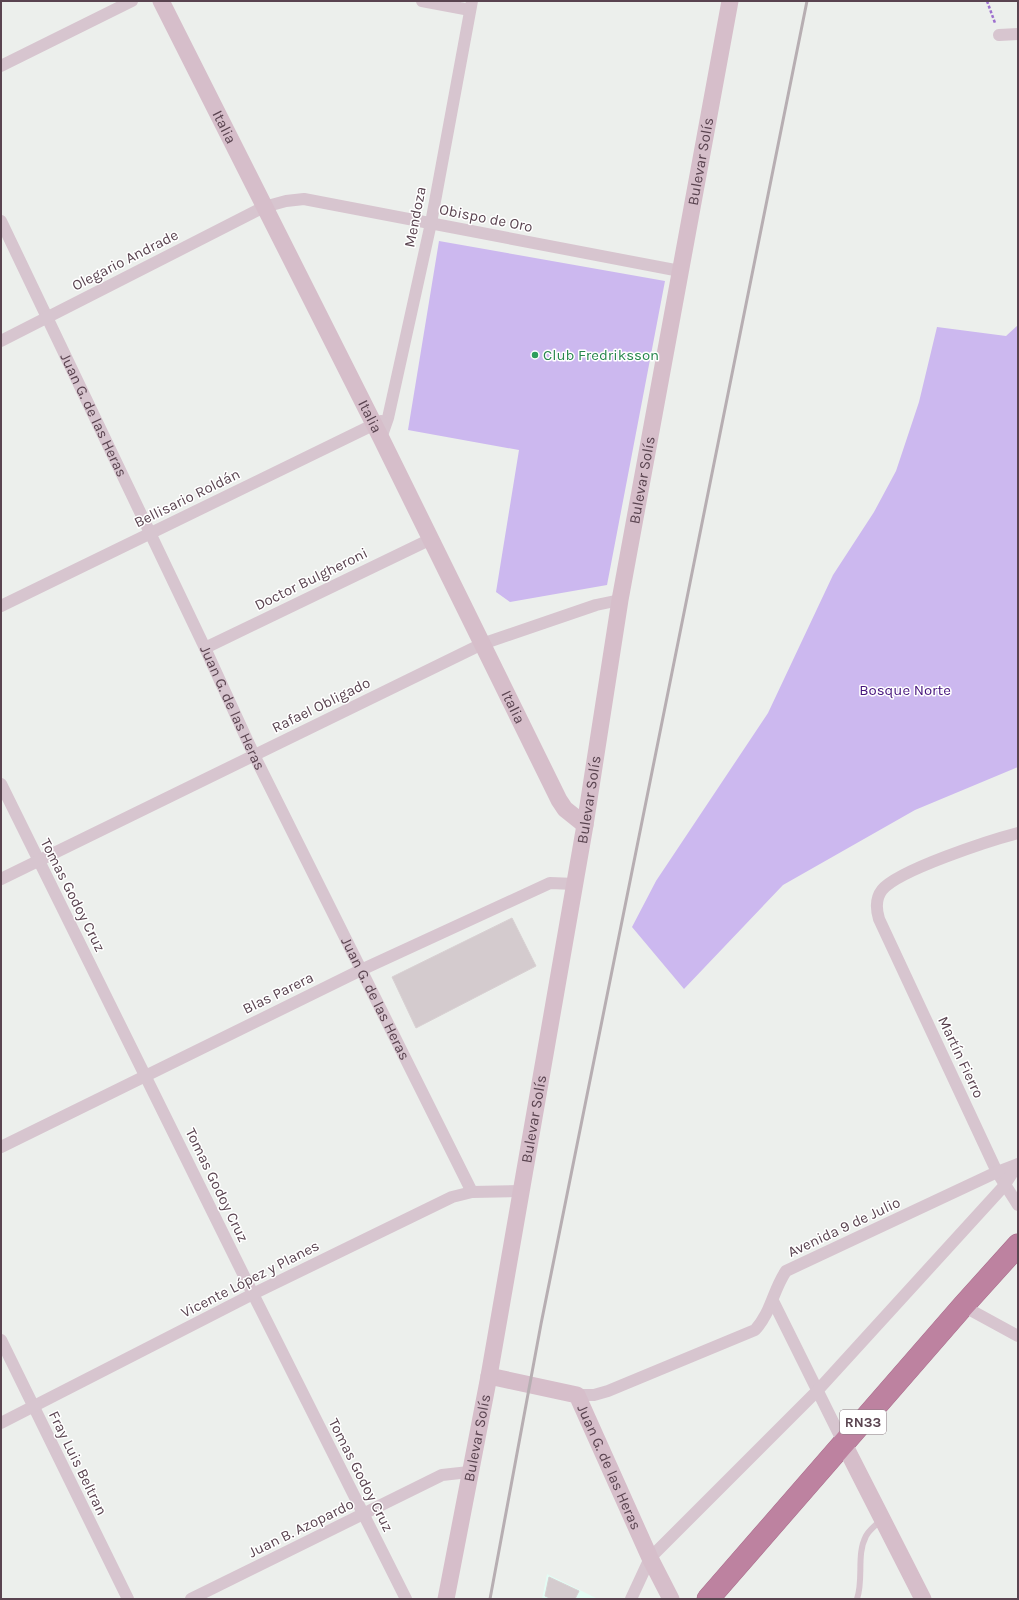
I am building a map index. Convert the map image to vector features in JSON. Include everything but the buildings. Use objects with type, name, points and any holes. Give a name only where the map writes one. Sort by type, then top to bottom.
[{"type":"highway","name":"RN33","points":[[708,1599],[1018,1245]]},
{"type":"street","points":[[1,66],[132,1]]},
{"type":"street","name":"Italia","points":[[161,1],[264,207],[381,427],[431,539],[559,800],[565,809],[585,825]]},
{"type":"street","points":[[422,1],[471,6]]},
{"type":"street","name":"Bulevar Solís","points":[[446,1599],[488,1376],[585,825],[620,600],[730,1]]},
{"type":"street","name":"Mendoza","points":[[381,427],[431,223],[471,6]]},
{"type":"street","points":[[999,35],[1018,34]]},
{"type":"street","name":"Obispo de Oro","points":[[264,207],[286,200],[304,199],[680,271]]},
{"type":"street","name":"Olegario Andrade","points":[[1,341],[264,207]]},
{"type":"street","name":"Juan G. de las Heras","points":[[1,221],[151,534],[254,755],[472,1192]]},
{"type":"street","name":"Bellisario Roldán","points":[[1,606],[151,534],[381,427]]},
{"type":"street","name":"Doctor Bulgheroni","points":[[205,648],[431,539]]},
{"type":"street","name":"Rafael Obligado","points":[[1,879],[482,644],[596,605],[620,600]]},
{"type":"street","name":"Tomas Godoy Cruz","points":[[1,784],[253,1294],[406,1599]]},
{"type":"street","name":"Martín Fierro","points":[[1018,833],[1002,837],[927,865],[896,879],[882,890],[877,900],[876,909],[879,919],[997,1172],[1004,1186],[1018,1205]]},
{"type":"street","name":"Blas Parera","points":[[1,1147],[361,970],[550,883],[574,884]]},
{"type":"street","points":[[631,1599],[650,1558],[818,1390],[1004,1186],[1018,1164]]},
{"type":"street","name":"Avenida 9 de Julio","points":[[577,1395],[594,1395],[608,1391],[755,1330],[762,1323],[773,1301],[780,1280],[786,1272],[997,1172],[1018,1164]]},
{"type":"street","name":"Vicente López y Planes","points":[[1,1423],[253,1294],[452,1197],[472,1192],[521,1191]]},
{"type":"street","points":[[773,1301],[923,1599]]},
{"type":"street","points":[[963,1306],[1018,1336]]},
{"type":"street","name":"Fray Luis Beltran","points":[[1,1340],[128,1599]]},
{"type":"street","name":"Juan G. de las Heras","points":[[488,1376],[577,1395],[650,1558],[671,1599]]},
{"type":"street","name":"Juan B. Azopardo","points":[[192,1599],[442,1475],[469,1472]]},
{"type":"lane","points":[[857,1599],[860,1588],[861,1553],[865,1538],[882,1519]]},
{"type":"path","points":[[987,1],[999,35]]},
{"type":"shaded area","points":[[547,1574],[598,1599],[542,1599]]},
{"type":"green space","name":"Club Fredriksson","points":[[439,241],[665,281],[607,585],[510,602],[496,592],[519,450],[408,430]]},
{"type":"green space","name":"Bosque Norte","points":[[1018,325],[1018,767],[915,810],[783,885],[684,989],[632,927],[656,881],[768,713],[833,575],[874,512],[896,471],[919,402],[937,327],[1006,336]]},
{"type":"railway","points":[[490,1599],[541,1324],[807,1]]},
{"type":"place","name":"Club Fredriksson","points":[[535,355]]}]
